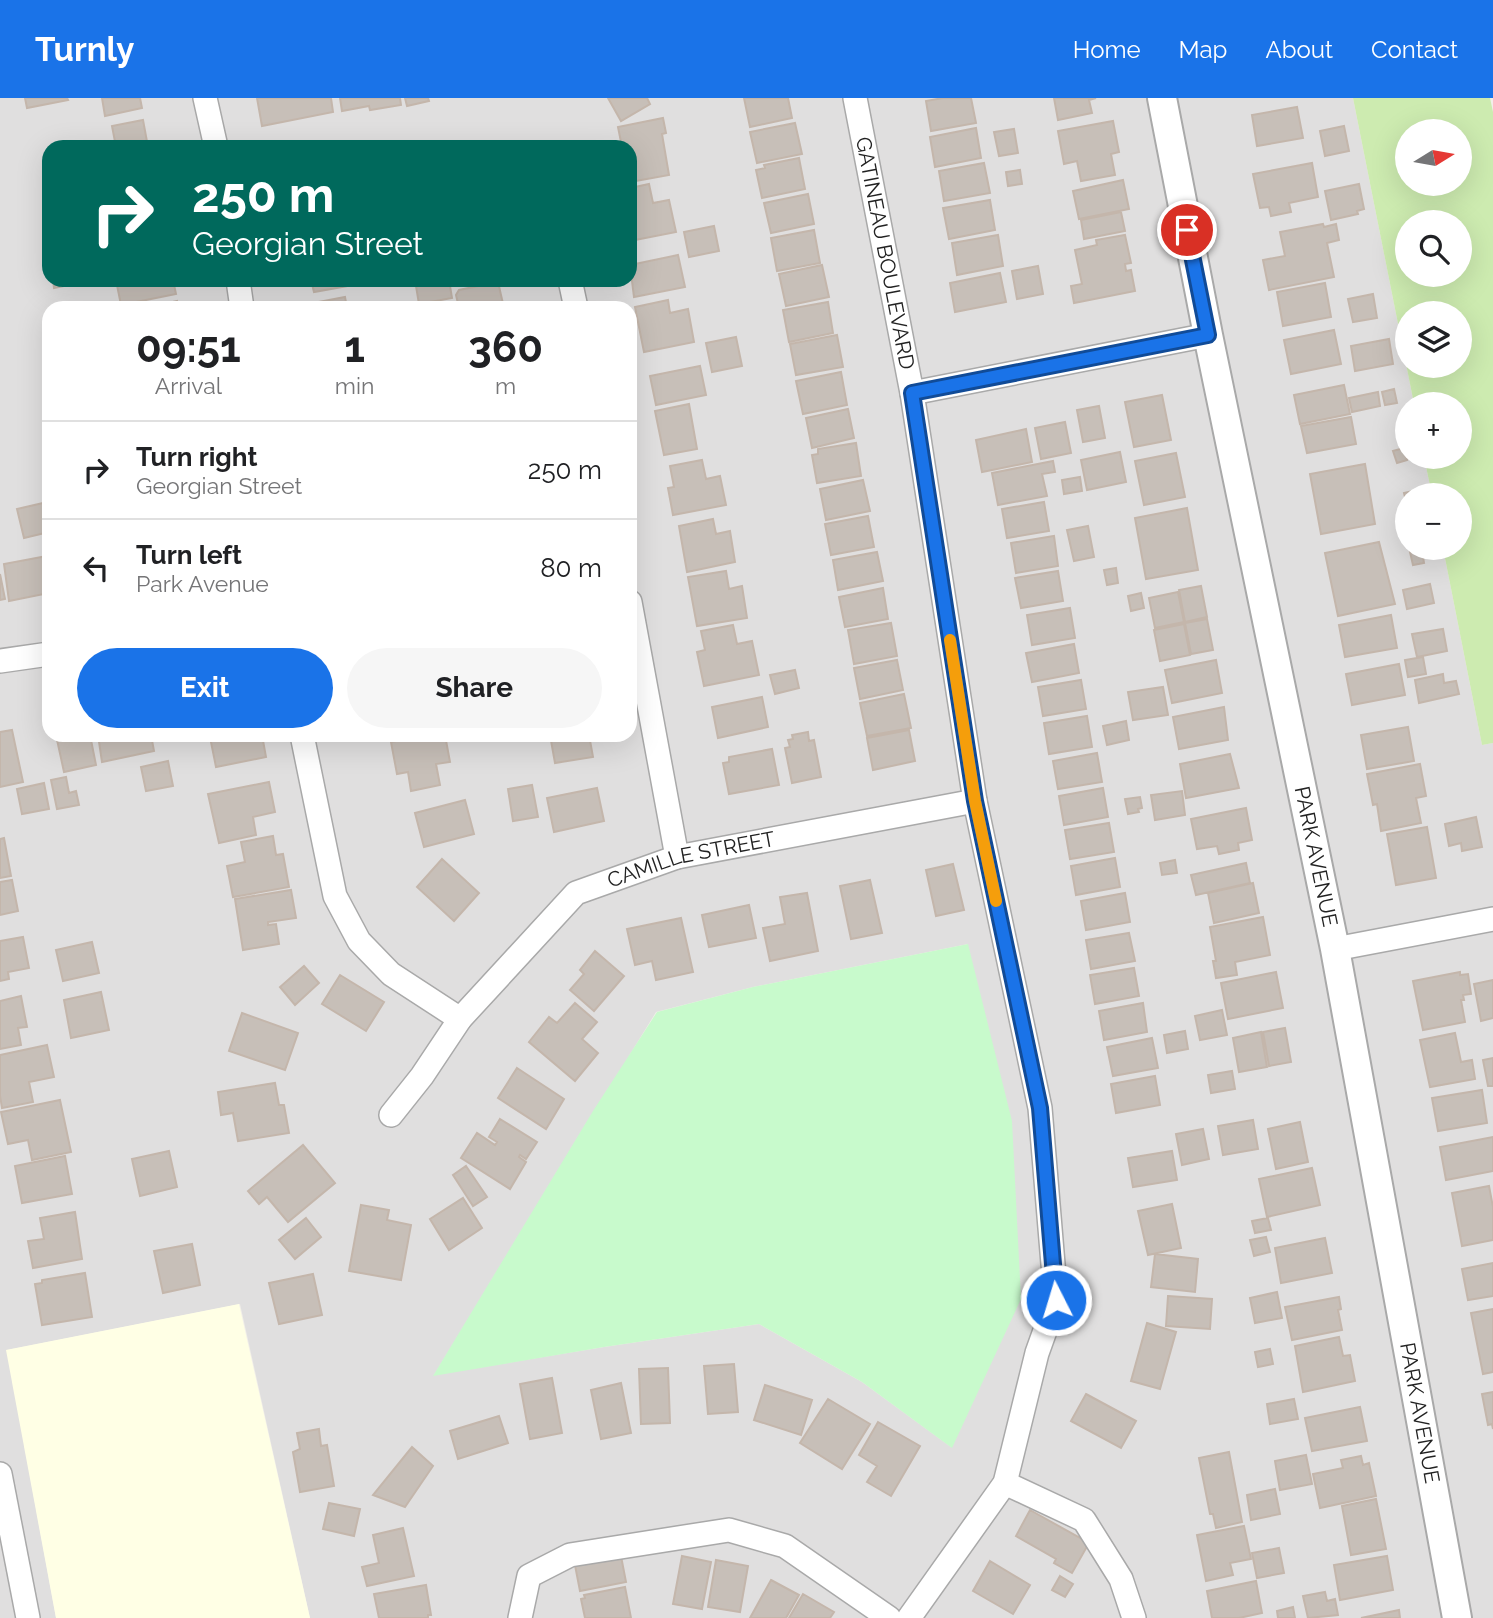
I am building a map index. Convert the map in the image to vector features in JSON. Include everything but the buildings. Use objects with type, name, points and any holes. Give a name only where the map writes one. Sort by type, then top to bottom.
[{"type":"street","points":[[205,98],[214,140]]},
{"type":"street","name":"GATINEAU BOULEVARD","points":[[855,98],[912,393],[975,801],[1040,1108],[1056,1300],[1037,1353],[1005,1483],[909,1618]]},
{"type":"street","name":"PARK AVENUE","points":[[1162,98],[1208,335],[1335,949],[1457,1618]]},
{"type":"street","points":[[912,393],[1208,335]]},
{"type":"street","points":[[637,640],[677,857]]},
{"type":"street","points":[[0,661],[42,655]]},
{"type":"street","points":[[303,742],[335,896],[359,942],[391,974],[460,1019]]},
{"type":"street","name":"CAMILLE STREET","points":[[391,1115],[422,1076],[460,1019],[576,893],[677,857],[975,801]]},
{"type":"street","points":[[1335,949],[1493,919]]},
{"type":"street","points":[[0,1474],[28,1618]]},
{"type":"street","points":[[1005,1483],[1084,1520],[1121,1579],[1134,1618]]},
{"type":"street","points":[[520,1618],[529,1576],[570,1555],[729,1530],[785,1546],[889,1618]]},
{"type":"shaded area","points":[[0,98],[1353,98],[1395,309],[1395,378],[1409,378],[1412,392],[1395,392],[1395,469],[1427,469],[1429,483],[1395,483],[1395,560],[1445,560],[1482,745],[1493,743],[1493,1618],[310,1618],[240,1304],[7,1350],[56,1618],[0,1618]],"holes":[[[968,944],[951,1447],[862,1382],[759,1324],[434,1375],[656,1012],[753,987]]]},
{"type":"shaded area","points":[[239,1304],[310,1618],[56,1618],[6,1350]]},
{"type":"green space","points":[[1353,98],[1490,98],[1493,112],[1493,743],[1482,745],[1445,560],[1472,560],[1472,483],[1429,483],[1427,469],[1472,469],[1472,392],[1412,392],[1409,378],[1472,378],[1472,301],[1395,301],[1395,309]]},
{"type":"green space","points":[[968,944],[1012,1121],[1021,1299],[952,1448],[862,1382],[759,1324],[433,1376],[593,1111],[657,1012],[753,987]]},
{"type":"slow traffic","points":[[950,640],[975,801],[996,901]]},
{"type":"route","points":[[1056,1300],[1040,1108],[975,801],[912,393],[1208,335],[1187,230]]}]
